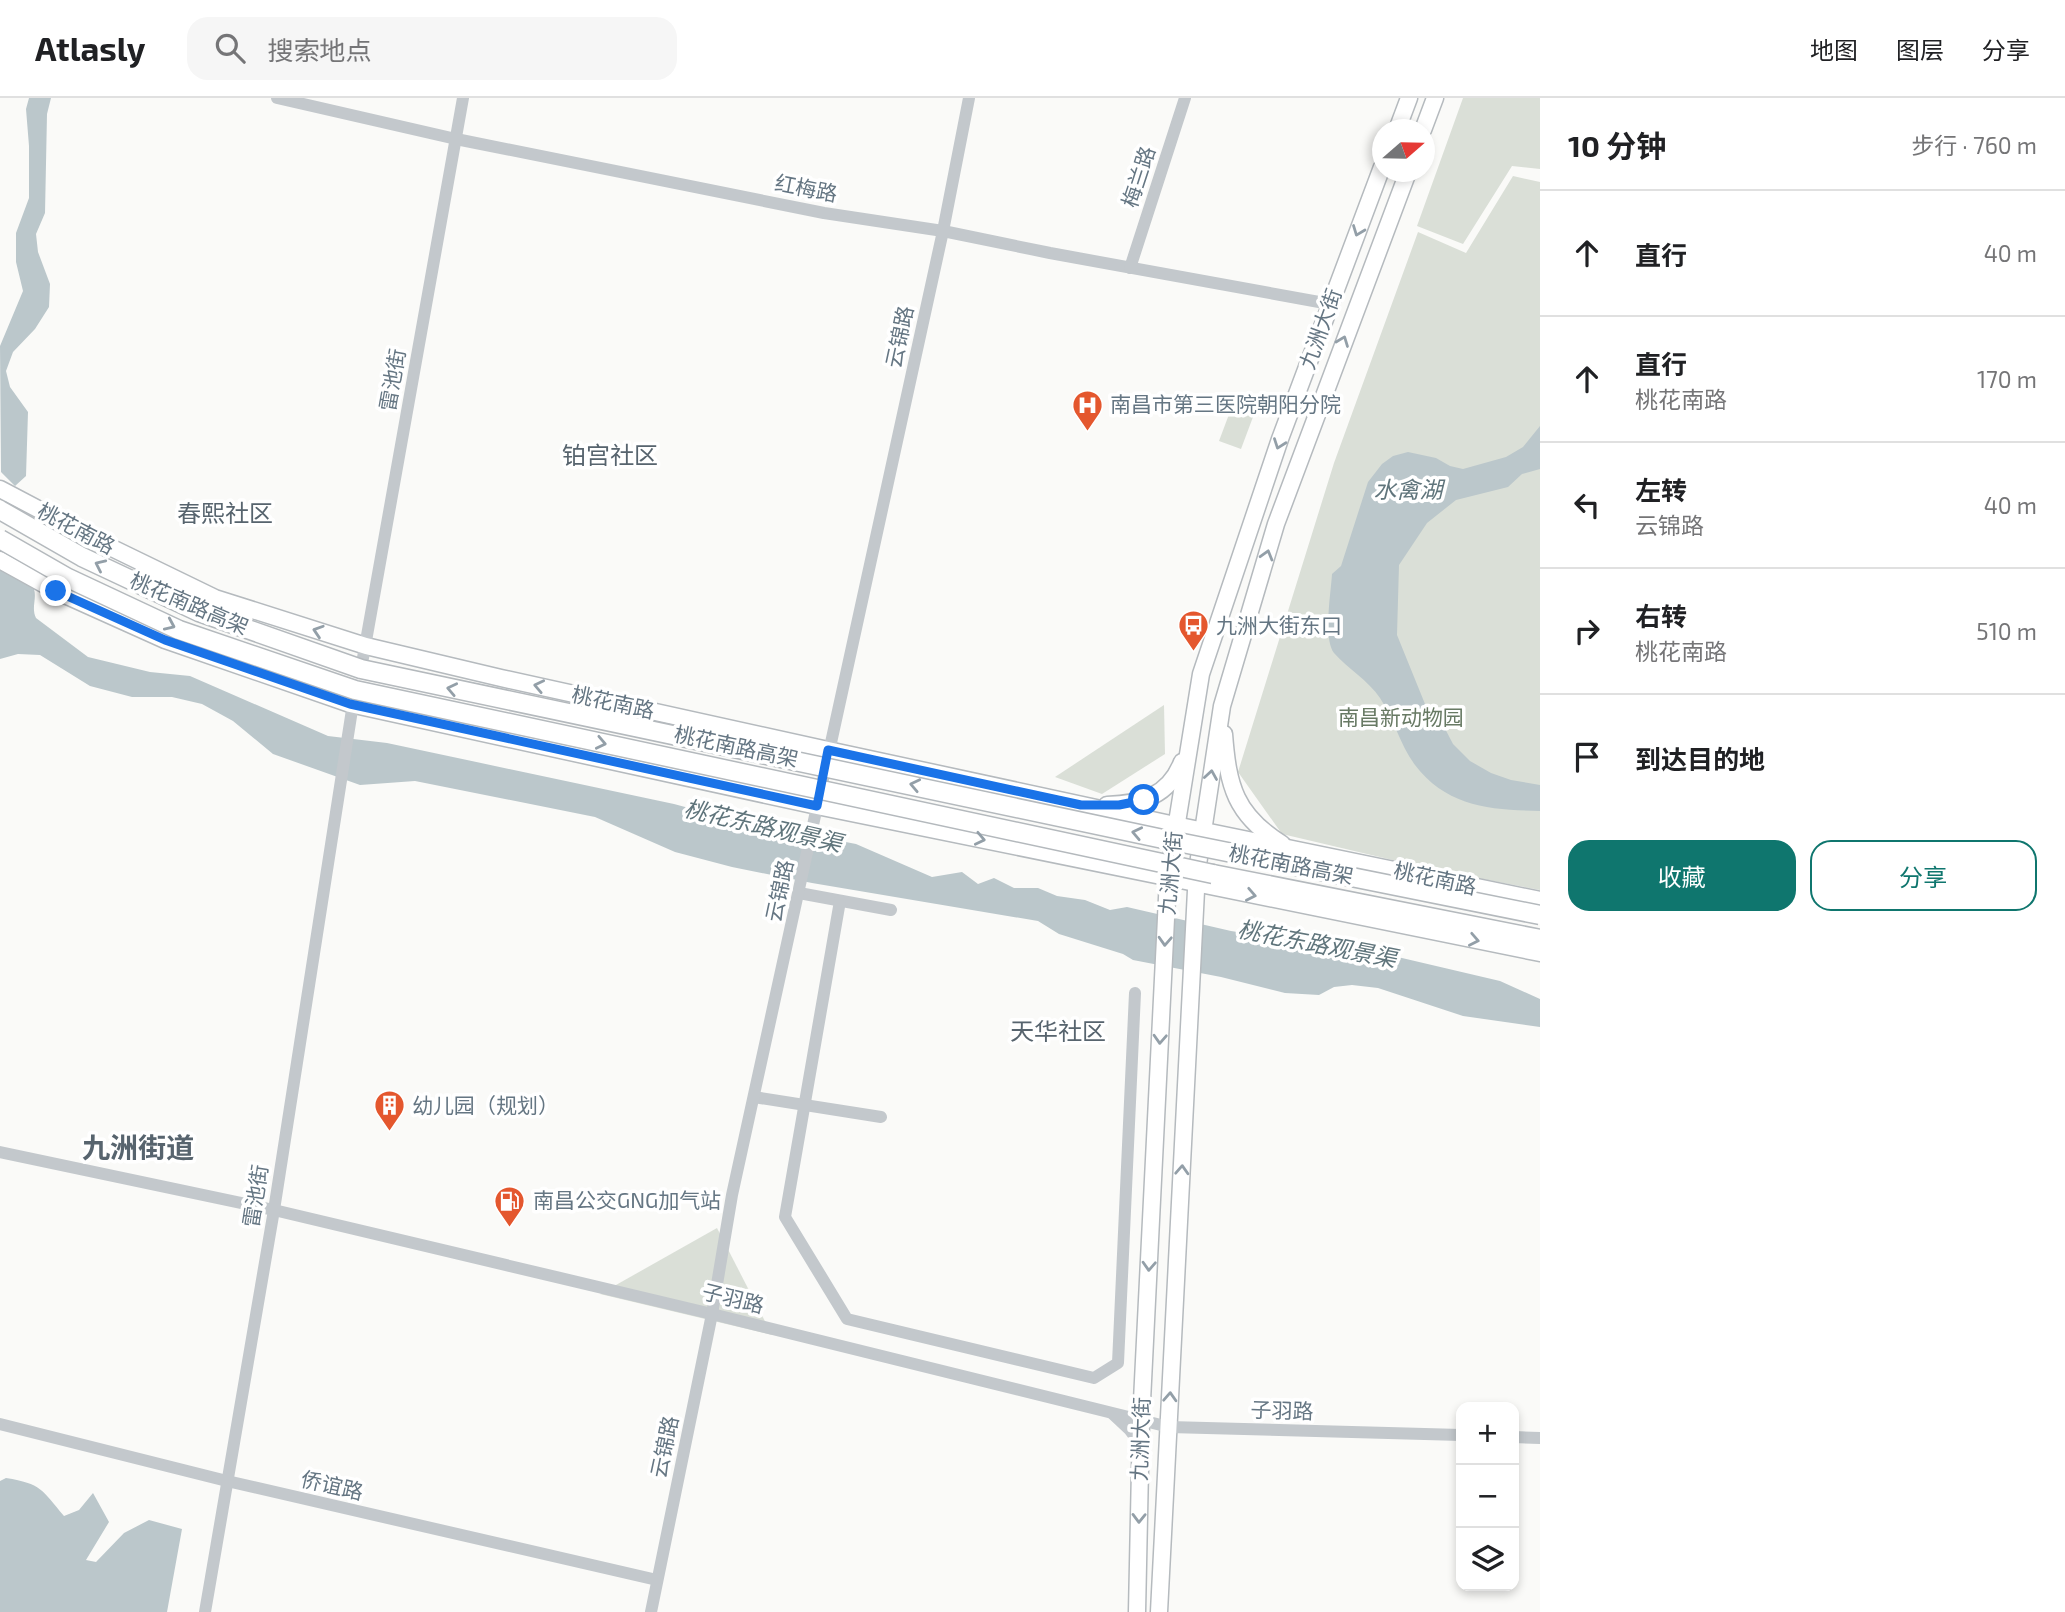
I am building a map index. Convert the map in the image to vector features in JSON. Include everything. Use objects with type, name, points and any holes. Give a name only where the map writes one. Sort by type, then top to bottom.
[{"type":"highway","name":"桃花南路高架","points":[[0,510],[82,557],[199,612],[361,669],[1150,836],[1540,915]]},
{"type":"highway","name":"桃花南路高架","points":[[0,539],[68,578],[179,630],[354,697],[1540,939]]},
{"type":"main road","points":[[1401,119],[1409,98]]},
{"type":"main road","points":[[1427,119],[1435,98]]},
{"type":"main road","name":"九洲大街","points":[[1136,1606],[1141,1421],[1166,911],[1175,825],[1201,674],[1249,528],[1376,182]]},
{"type":"main road","name":"九洲大街","points":[[1160,1607],[1196,884],[1222,706],[1276,524],[1404,182]]},
{"type":"main road","name":"桃花南路","points":[[0,489],[215,598],[366,646],[1081,805],[1540,900]]},
{"type":"main road","points":[[25,574],[43,512]]},
{"type":"main road","points":[[0,560],[56,591],[165,640],[354,697],[816,813],[1125,869],[1540,953]]},
{"type":"main road","points":[[1081,805],[1119,805],[1144,800],[1157,796],[1170,782],[1181,765],[1201,674]]},
{"type":"main road","points":[[1222,706],[1226,765],[1240,804],[1253,824],[1290,849]]},
{"type":"main road","points":[[1125,869],[1144,880],[1160,895],[1166,911]]},
{"type":"street","name":"红梅路","points":[[277,98],[456,139],[824,213],[943,231],[1330,304]]},
{"type":"street","name":"雷池街","points":[[361,669],[463,98]]},
{"type":"street","name":"云锦路","points":[[651,1612],[712,1314],[732,1195],[970,98]]},
{"type":"street","name":"梅兰路","points":[[1130,268],[1185,98]]},
{"type":"street","name":"雷池街","points":[[205,1612],[274,1210],[354,697]]},
{"type":"street","points":[[800,890],[840,901],[891,910]]},
{"type":"street","points":[[840,901],[785,1217],[846,1319],[1094,1378],[1118,1363],[1135,993]]},
{"type":"street","points":[[754,1097],[881,1117]]},
{"type":"street","name":"子羽路","points":[[0,1152],[274,1210],[712,1314],[1169,1427],[1456,1436]]},
{"type":"street","points":[[1113,1414],[1141,1445]]},
{"type":"street","name":"侨谊路","points":[[0,1424],[227,1481],[657,1580]]},
{"type":"street","points":[[1519,1437],[1540,1438]]},
{"type":"green space","points":[[1463,98],[1540,98],[1540,169],[1512,166],[1463,244],[1417,226]]},
{"type":"green space","name":"南昌新动物园","points":[[1513,176],[1540,182],[1540,890],[1435,870],[1282,834],[1238,772],[1334,463],[1418,232],[1466,253]]},
{"type":"green space","points":[[1234,401],[1256,409],[1241,449],[1219,441]]},
{"type":"green space","points":[[1164,705],[1165,754],[1102,794],[1055,777]]},
{"type":"green space","points":[[717,1228],[772,1335],[600,1294]]},
{"type":"water","points":[[29,98],[51,98],[47,114],[45,213],[36,234],[38,252],[50,284],[49,307],[35,329],[13,352],[6,371],[10,387],[28,412],[26,476],[15,486],[1,472],[0,346],[23,291],[16,262],[16,233],[29,198],[26,109]]},
{"type":"water","name":"水禽湖","points":[[1540,426],[1540,469],[1522,474],[1508,487],[1456,500],[1427,523],[1399,565],[1397,635],[1425,704],[1440,719],[1453,744],[1470,761],[1491,773],[1540,785],[1540,811],[1504,809],[1471,803],[1441,790],[1428,779],[1410,757],[1380,698],[1334,653],[1328,627],[1332,574],[1341,566],[1368,482],[1382,464],[1393,456],[1408,452],[1436,458],[1450,466],[1463,469],[1506,457],[1523,447]]},
{"type":"water","points":[[0,570],[34,589],[36,618],[88,657],[150,672],[190,676],[328,736],[387,743],[674,804],[737,821],[856,844],[932,877],[962,872],[978,884],[994,878],[1014,888],[1038,888],[1057,896],[1085,900],[1110,910],[1127,907],[1231,931],[1402,958],[1500,981],[1540,999],[1540,1027],[1463,1016],[1378,988],[1352,985],[1334,987],[1319,995],[1285,993],[1133,960],[1123,954],[1059,934],[1038,921],[732,867],[675,852],[595,817],[415,781],[360,785],[273,754],[233,721],[202,704],[172,697],[132,697],[90,686],[40,655],[18,654],[0,659]]},
{"type":"water","points":[[6,1478],[40,1489],[64,1516],[79,1510],[93,1493],[109,1522],[86,1560],[96,1562],[124,1533],[149,1520],[182,1529],[167,1612],[0,1612],[0,1481]]},
{"type":"place","name":"南昌市第三医院朝阳分院","points":[[1087,432]]},
{"type":"place","name":"九洲大街东口","points":[[1193,653]]},
{"type":"place","name":"幼儿园（规划）","points":[[389,1133]]},
{"type":"place","name":"南昌公交GNG加气站","points":[[510,1228]]},
{"type":"district","name":"铂宫社区","points":[[610,456]]},
{"type":"district","name":"春熙社区","points":[[225,514]]},
{"type":"district","name":"天华社区","points":[[1058,1032]]},
{"type":"district","name":"九洲街道","points":[[138,1148]]},
{"type":"route","points":[[56,591],[165,640],[350,704],[817,806],[828,750],[1081,805],[1119,805],[1144,800]]},
{"type":"water label","name":"桃花东路观景渠","points":[[763,826]]},
{"type":"water label","name":"桃花东路观景渠","points":[[1317,944]]}]
